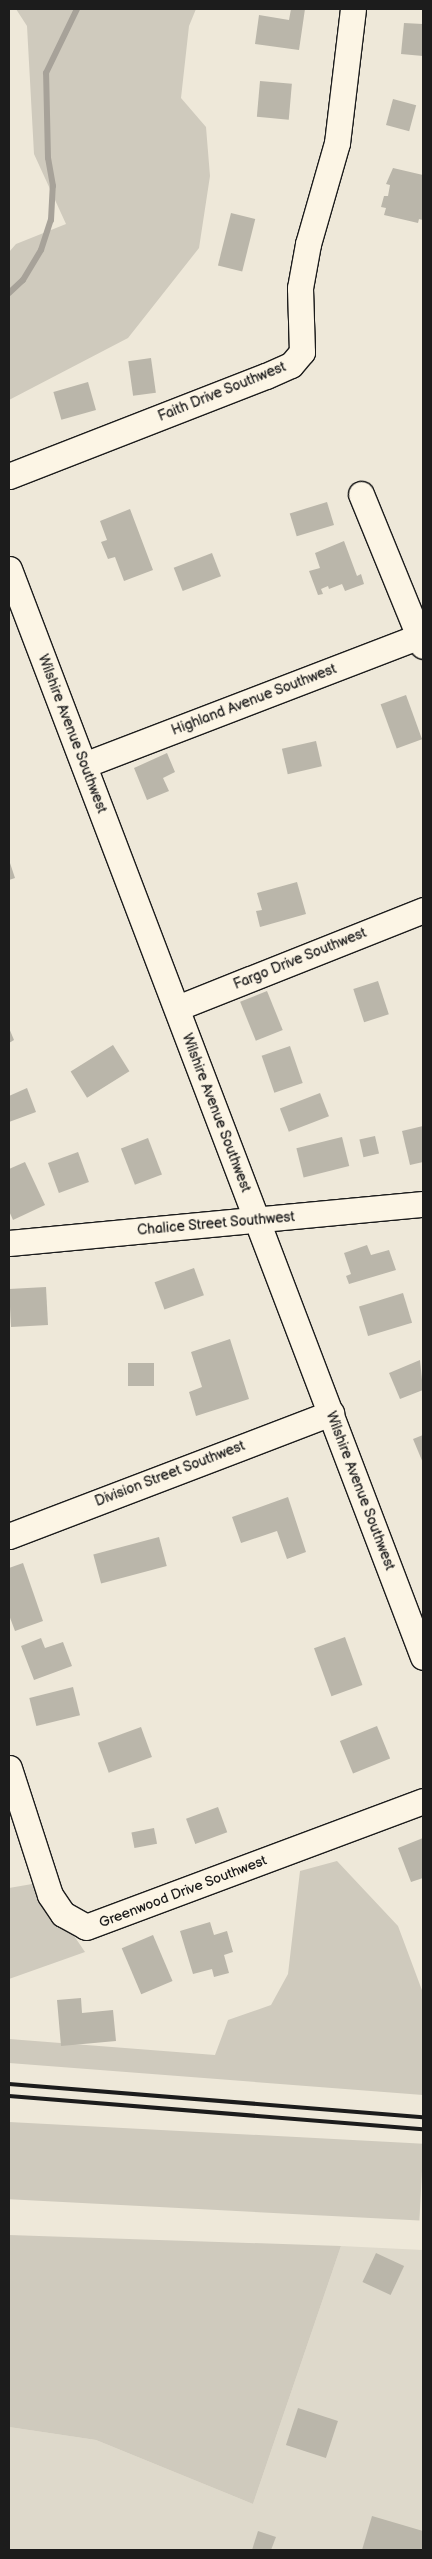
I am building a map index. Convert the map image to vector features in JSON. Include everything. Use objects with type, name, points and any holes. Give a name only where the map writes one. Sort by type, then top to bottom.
[{"type":"street","name":"Faith Drive Southwest","points":[[9,476],[266,376],[291,365],[302,352],[300,288],[308,244],[336,143],[353,9]]},
{"type":"street","points":[[361,494],[422,639]]},
{"type":"street","name":"Wilshire Avenue Southwest","points":[[9,569],[423,1657]]},
{"type":"street","name":"Highland Avenue Southwest","points":[[84,765],[422,639]]},
{"type":"street","name":"Fargo Drive Southwest","points":[[177,1008],[423,910]]},
{"type":"street","name":"Chalice Street Southwest","points":[[9,1243],[423,1204]]},
{"type":"street","name":"Division Street Southwest","points":[[9,1536],[331,1413]]},
{"type":"street","name":"Greenwood Drive Southwest","points":[[9,1768],[50,1894],[63,1914],[86,1928],[423,1801]]},
{"type":"shaded area","points":[[16,9],[196,9],[189,26],[181,98],[206,127],[210,176],[199,248],[128,338],[9,400],[9,252],[16,244],[66,224],[34,154],[27,26]]},
{"type":"shaded area","points":[[337,1861],[398,1926],[423,1993],[423,2095],[9,2063],[9,2039],[215,2055],[228,2020],[271,2005],[288,1974],[300,1871]]},
{"type":"shaded area","points":[[38,1883],[85,1952],[9,1979],[9,1888]]},
{"type":"shaded area","points":[[9,2122],[423,2144],[419,2221],[9,2199]]},
{"type":"shaded area","points":[[9,2235],[341,2246],[253,2504],[96,2440],[9,2427]]},
{"type":"shaded area","points":[[341,2246],[423,2250],[423,2550],[9,2550],[9,2427],[96,2440],[253,2504]]},
{"type":"building","points":[[291,9],[305,9],[299,50],[255,44],[259,15],[289,20]]},
{"type":"building","points":[[404,23],[423,24],[423,56],[401,54]]},
{"type":"building","points":[[260,81],[292,84],[289,120],[257,117]]},
{"type":"building","points":[[393,99],[416,105],[409,131],[386,125]]},
{"type":"building","points":[[393,168],[423,175],[423,220],[419,219],[418,223],[384,215],[386,208],[381,207],[384,196],[388,196],[390,185],[386,184]]},
{"type":"building","points":[[231,213],[255,219],[242,271],[218,265]]},
{"type":"building","points":[[151,358],[156,393],[133,396],[128,361]]},
{"type":"building","points":[[88,382],[96,410],[61,420],[53,392]]},
{"type":"building","points":[[327,502],[334,525],[297,536],[290,513]]},
{"type":"building","points":[[130,509],[153,570],[124,581],[115,557],[108,559],[101,542],[107,540],[100,521]]},
{"type":"building","points":[[344,541],[357,576],[361,574],[364,584],[345,591],[342,584],[329,589],[328,586],[321,589],[323,594],[318,595],[309,571],[320,568],[315,553]]},
{"type":"building","points":[[212,553],[221,576],[183,591],[174,568]]},
{"type":"building","points":[[406,695],[422,739],[397,748],[381,704]]},
{"type":"building","points":[[316,741],[322,766],[288,774],[282,749]]},
{"type":"building","points":[[167,753],[175,772],[163,778],[169,791],[147,800],[134,768]]},
{"type":"building","points":[[9,860],[15,878],[9,880]]},
{"type":"building","points":[[297,882],[306,914],[260,927],[256,911],[262,910],[257,893]]},
{"type":"building","points":[[378,981],[389,1014],[364,1022],[353,989]]},
{"type":"building","points":[[267,991],[283,1030],[256,1041],[240,1002]]},
{"type":"building","points":[[9,1028],[14,1040],[9,1043]]},
{"type":"building","points":[[113,1045],[129,1071],[87,1098],[71,1071]]},
{"type":"building","points":[[290,1046],[303,1083],[274,1093],[262,1056]]},
{"type":"building","points":[[27,1088],[36,1112],[9,1122],[9,1096]]},
{"type":"building","points":[[320,1093],[329,1116],[289,1132],[280,1108]]},
{"type":"building","points":[[423,1126],[423,1162],[410,1165],[402,1131]]},
{"type":"building","points":[[375,1136],[379,1154],[363,1157],[359,1140]]},
{"type":"building","points":[[342,1137],[349,1166],[304,1177],[296,1148]]},
{"type":"building","points":[[148,1138],[162,1174],[135,1185],[121,1148]]},
{"type":"building","points":[[78,1152],[89,1182],[59,1193],[48,1163]]},
{"type":"building","points":[[25,1162],[45,1205],[13,1220],[9,1211],[9,1169]]},
{"type":"building","points":[[367,1245],[371,1255],[389,1250],[396,1270],[349,1284],[346,1276],[351,1274],[344,1253]]},
{"type":"building","points":[[194,1268],[204,1295],[164,1310],[155,1282]]},
{"type":"building","points":[[46,1287],[48,1325],[11,1327],[9,1289]]},
{"type":"building","points":[[403,1293],[412,1323],[368,1336],[359,1306]]},
{"type":"building","points":[[230,1339],[249,1399],[196,1416],[189,1392],[202,1387],[191,1352]]},
{"type":"building","points":[[420,1360],[423,1390],[400,1399],[389,1373]]},
{"type":"building","points":[[128,1363],[154,1363],[154,1386],[128,1386]]},
{"type":"building","points":[[423,1435],[423,1463],[413,1439]]},
{"type":"building","points":[[288,1497],[306,1552],[287,1559],[277,1531],[241,1543],[232,1517]]},
{"type":"building","points":[[159,1537],[167,1566],[101,1584],[93,1555]]},
{"type":"building","points":[[23,1563],[43,1621],[15,1631],[9,1615],[9,1568]]},
{"type":"building","points":[[345,1637],[362,1685],[331,1696],[314,1648]]},
{"type":"building","points":[[41,1638],[45,1648],[63,1642],[72,1666],[34,1680],[21,1646]]},
{"type":"building","points":[[73,1687],[80,1715],[36,1726],[29,1698]]},
{"type":"building","points":[[377,1726],[390,1758],[353,1773],[340,1741]]},
{"type":"building","points":[[141,1727],[152,1757],[109,1773],[98,1743]]},
{"type":"building","points":[[218,1807],[227,1832],[195,1844],[186,1819]]},
{"type":"building","points":[[154,1828],[157,1844],[134,1848],[131,1832]]},
{"type":"building","points":[[423,1838],[423,1878],[411,1882],[398,1848]]},
{"type":"building","points":[[210,1922],[214,1935],[227,1931],[233,1952],[224,1955],[229,1973],[214,1977],[212,1969],[193,1974],[180,1931]]},
{"type":"building","points":[[153,1935],[173,1981],[141,1994],[122,1948]]},
{"type":"building","points":[[81,1998],[82,2013],[113,2010],[116,2041],[61,2046],[57,2000]]},
{"type":"building","points":[[376,2253],[404,2266],[391,2295],[362,2282]]},
{"type":"building","points":[[298,2408],[338,2421],[326,2458],[286,2445]]},
{"type":"building","points":[[372,2516],[423,2531],[423,2550],[362,2550]]},
{"type":"building","points":[[258,2531],[276,2537],[271,2550],[252,2550]]},
{"type":"waterway","points":[[9,293],[23,280],[41,250],[51,220],[53,186],[48,158],[46,73],[77,9]]},
{"type":"railway","points":[[9,2084],[423,2117]]},
{"type":"railway","points":[[9,2096],[423,2129]]}]
